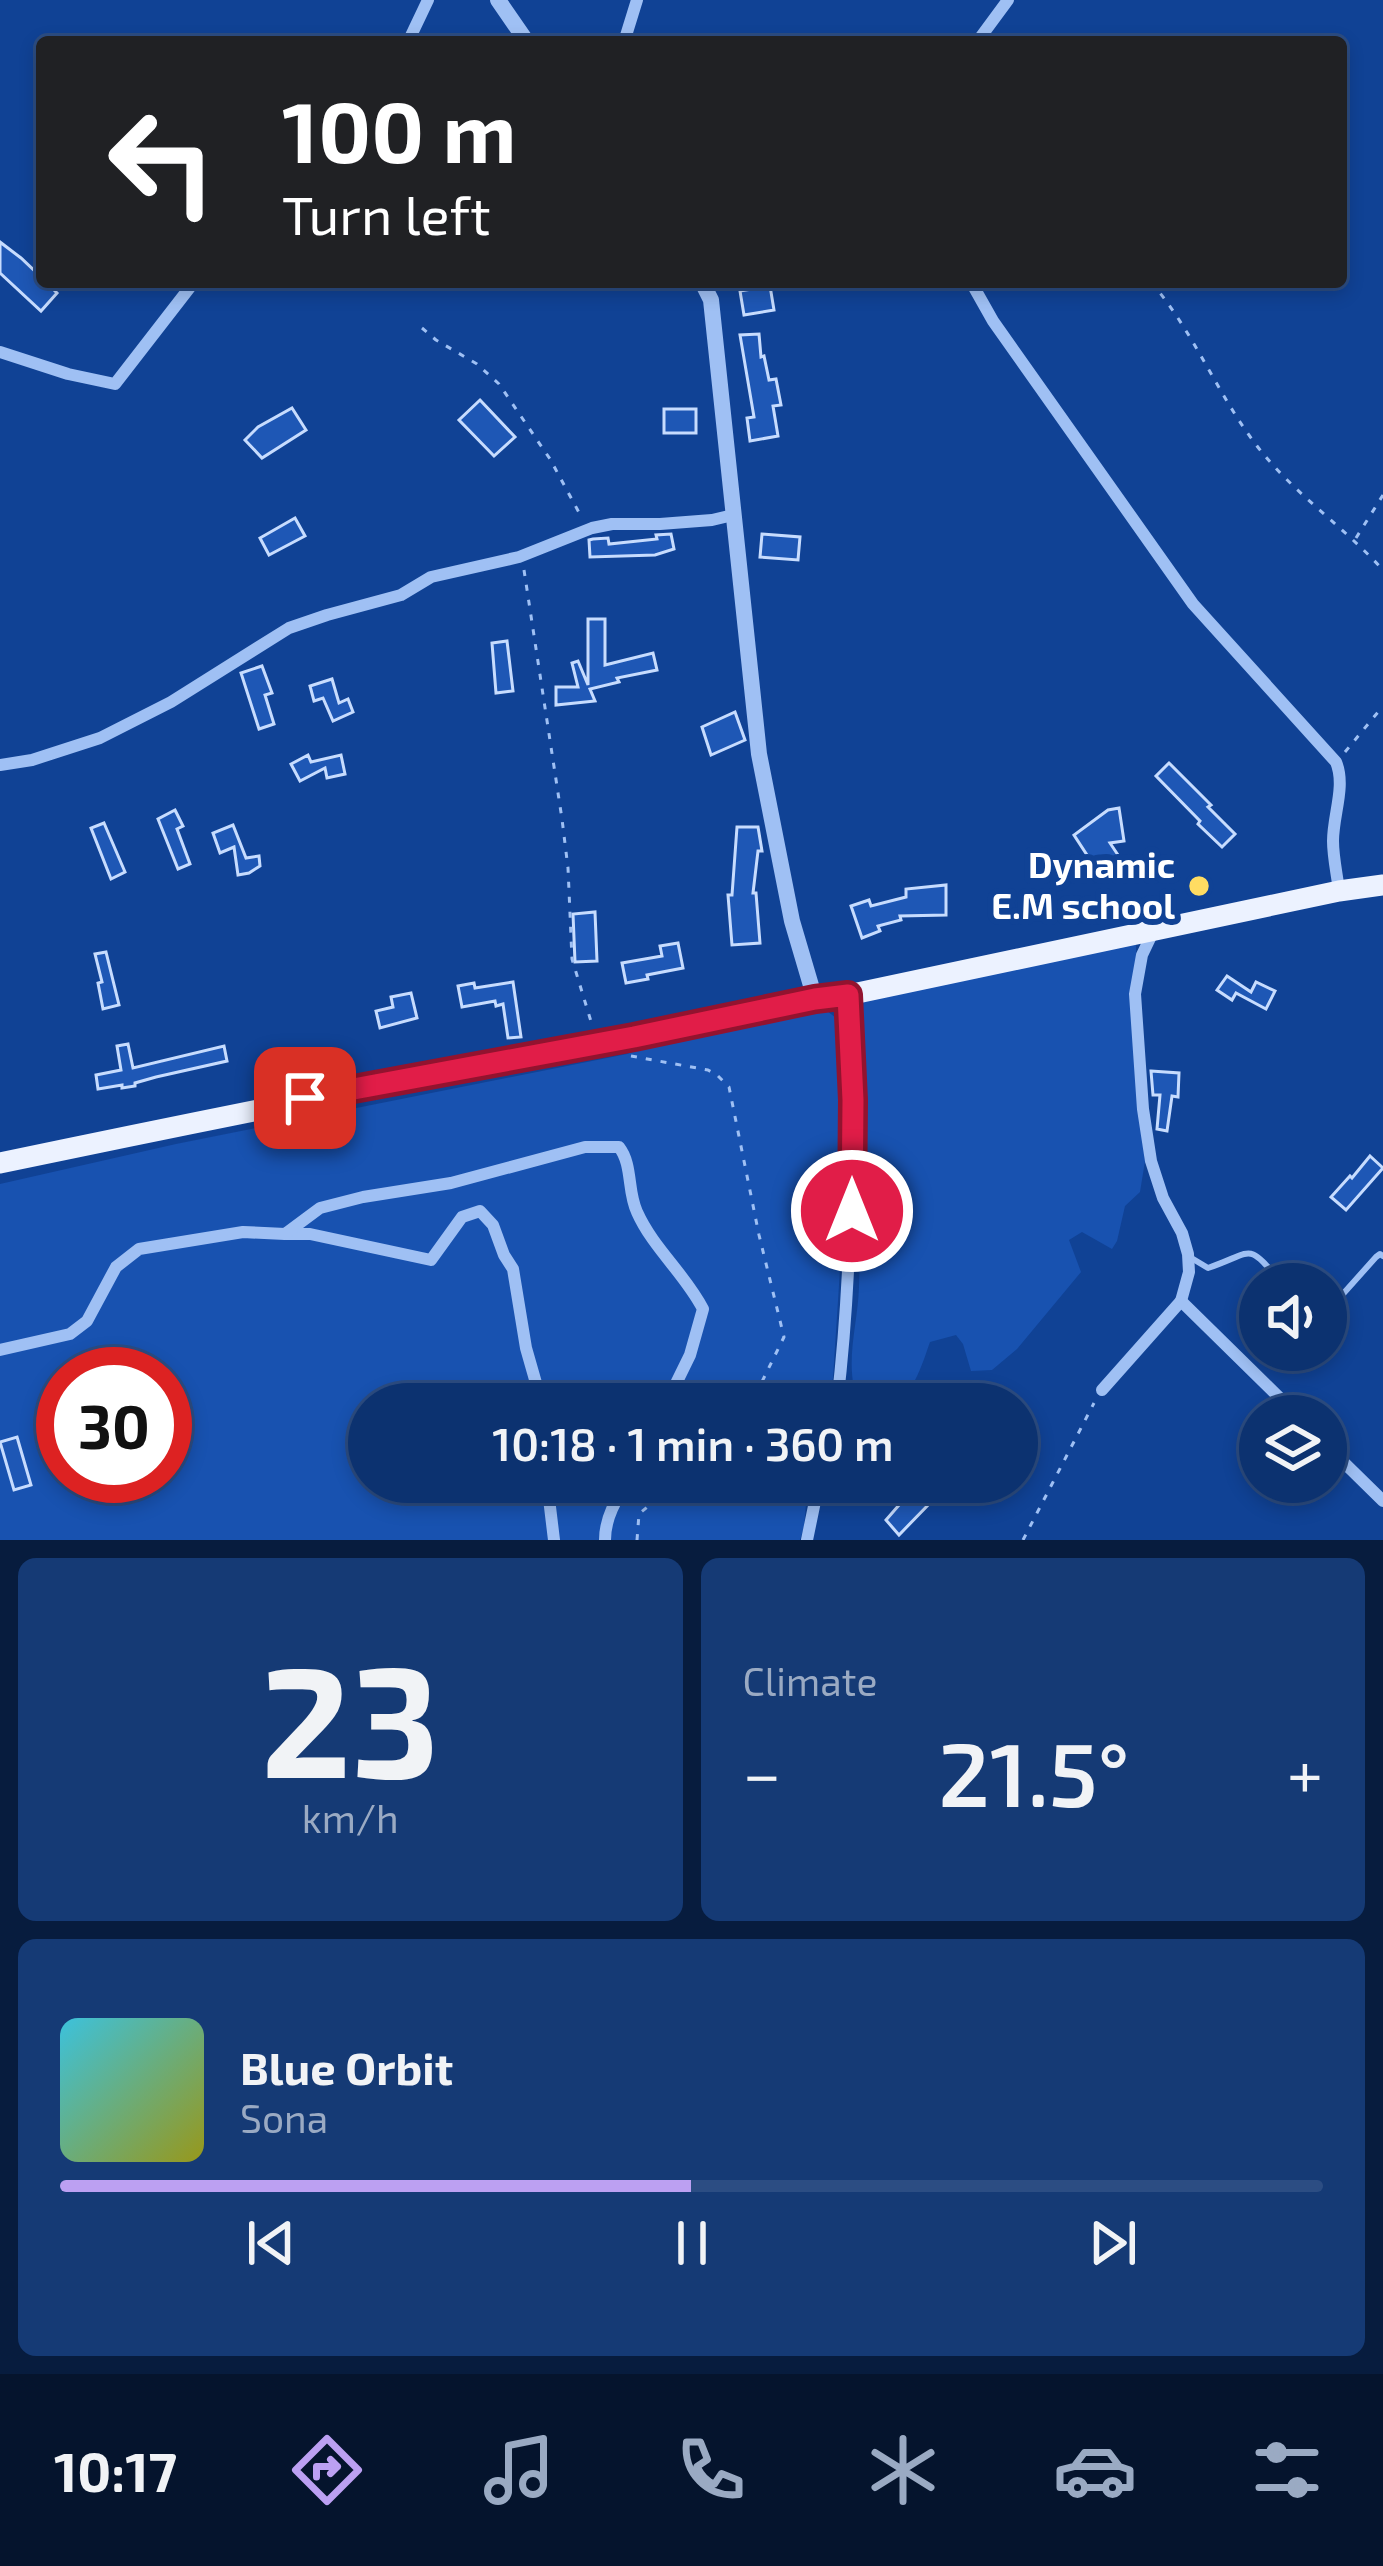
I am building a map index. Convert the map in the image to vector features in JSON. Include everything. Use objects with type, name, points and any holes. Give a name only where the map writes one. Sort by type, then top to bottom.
[{"type":"main road","points":[[0,1163],[305,1098],[848,995],[1383,885]]},
{"type":"street","points":[[411,36],[428,0]]},
{"type":"street","points":[[498,0],[522,36]]},
{"type":"street","points":[[626,36],[637,0]]},
{"type":"street","points":[[981,36],[1008,0]]},
{"type":"street","points":[[0,352],[115,384],[189,288]]},
{"type":"street","points":[[706,288],[711,301],[759,754],[792,922],[815,999]]},
{"type":"street","points":[[974,288],[1182,589],[1336,762],[1340,788],[1333,844],[1339,891]]},
{"type":"street","points":[[0,765],[100,738],[171,702],[289,628],[400,595],[431,577],[519,557],[592,528],[733,515]]},
{"type":"street","points":[[1102,1390],[1181,1301],[1189,1272],[1182,1233],[1163,1198],[1151,1161],[1143,1109],[1135,994],[1142,955],[1153,931]]},
{"type":"street","points":[[839,1383],[852,1211],[848,995]]},
{"type":"street","points":[[285,1234],[320,1208],[451,1183],[585,1147],[619,1147],[626,1156],[636,1210],[703,1309],[676,1383]]},
{"type":"street","points":[[0,1350],[70,1334],[87,1321],[116,1268],[139,1249],[243,1232],[310,1234],[431,1259],[462,1217],[480,1211],[493,1225],[513,1269],[536,1383]]},
{"type":"street","points":[[1181,1301],[1277,1395]]},
{"type":"street","points":[[1347,1466],[1383,1501]]},
{"type":"street","points":[[550,1503],[554,1540]]},
{"type":"street","points":[[605,1540],[615,1503]]},
{"type":"street","points":[[807,1540],[815,1503]]},
{"type":"lane","points":[[1182,1233],[1193,1260],[1208,1268],[1245,1252],[1264,1263]]},
{"type":"lane","points":[[1347,1289],[1376,1257],[1383,1256]]},
{"type":"path","points":[[1155,288],[1256,445],[1383,570]]},
{"type":"path","points":[[422,328],[499,384],[550,459],[578,513],[592,528]]},
{"type":"path","points":[[1355,540],[1383,496]]},
{"type":"path","points":[[519,557],[535,632],[562,819],[572,959],[599,1044]]},
{"type":"path","points":[[1336,762],[1383,706]]},
{"type":"path","points":[[627,1054],[708,1070],[728,1087],[784,1337],[761,1383]]},
{"type":"path","points":[[1023,1540],[1102,1390]]},
{"type":"path","points":[[637,1540],[639,1514],[652,1503]]},
{"type":"shaded area","points":[[1136,943],[1138,1107],[1145,1161],[1140,1192],[1125,1206],[1112,1249],[1082,1232],[1069,1240],[1081,1272],[1017,1349],[992,1370],[971,1371],[956,1335],[930,1342],[913,1383],[854,1383],[863,1001]]},
{"type":"shaded area","points":[[827,1011],[840,1028],[841,1254],[832,1383],[348,1383],[348,1503],[806,1503],[800,1540],[0,1540],[0,1184],[627,1054],[726,1028]]},
{"type":"building","points":[[0,242],[36,272],[36,288],[52,288],[57,293],[41,311],[0,273]]},
{"type":"building","points":[[770,288],[774,310],[744,315],[740,291]]},
{"type":"building","points":[[759,334],[761,357],[769,380],[776,379],[781,405],[773,406],[778,436],[750,441],[747,418],[754,417],[740,335]]},
{"type":"building","points":[[480,400],[515,437],[494,456],[459,420]]},
{"type":"building","points":[[292,408],[306,430],[262,458],[245,440]]},
{"type":"building","points":[[664,409],[696,409],[696,433],[664,433]]},
{"type":"building","points":[[295,518],[305,536],[269,555],[260,538]]},
{"type":"building","points":[[671,534],[674,549],[655,555],[590,557],[589,540],[608,538],[609,544]]},
{"type":"building","points":[[762,534],[800,537],[798,560],[760,557]]},
{"type":"building","points":[[588,619],[605,619],[605,665],[653,653],[657,670],[590,689],[595,701],[556,705],[556,687],[578,687],[572,663],[578,661],[588,685]]},
{"type":"building","points":[[507,641],[513,691],[496,693],[492,643]]},
{"type":"building","points":[[262,666],[272,693],[265,695],[274,724],[259,729],[241,673]]},
{"type":"building","points":[[332,679],[339,703],[348,699],[353,712],[333,721],[323,698],[314,701],[310,686]]},
{"type":"building","points":[[735,712],[745,740],[711,755],[702,727]]},
{"type":"building","points":[[308,755],[311,762],[341,755],[345,774],[327,778],[325,768],[300,781],[291,764]]},
{"type":"building","points":[[1169,763],[1235,834],[1222,847],[1156,776]]},
{"type":"building","points":[[1119,808],[1124,841],[1110,843],[1126,867],[1104,881],[1074,835],[1108,810]]},
{"type":"building","points":[[175,810],[190,864],[178,869],[158,819]]},
{"type":"building","points":[[104,823],[125,872],[111,879],[91,828]]},
{"type":"building","points":[[233,825],[246,858],[259,856],[260,866],[249,873],[238,875],[234,847],[220,853],[213,833]]},
{"type":"building","points":[[737,827],[758,827],[762,851],[758,851],[753,893],[760,943],[732,945],[728,895],[732,895]]},
{"type":"building","points":[[946,885],[946,915],[900,916],[901,920],[878,926],[880,931],[862,938],[851,906],[906,897],[906,889]]},
{"type":"building","points":[[595,912],[597,961],[575,962],[573,914]]},
{"type":"building","points":[[678,943],[683,968],[626,983],[622,963],[662,956],[660,946]]},
{"type":"building","points":[[106,952],[119,1005],[103,1009],[95,954]]},
{"type":"building","points":[[1227,976],[1251,992],[1256,982],[1275,991],[1266,1009],[1236,993],[1232,1000],[1217,990]]},
{"type":"building","points":[[513,982],[521,1037],[508,1038],[503,1004],[462,1007],[458,986]]},
{"type":"building","points":[[411,993],[417,1018],[380,1028],[376,1011],[393,1007],[391,997]]},
{"type":"building","points":[[128,1044],[133,1068],[224,1046],[227,1061],[135,1086],[98,1089],[96,1075],[121,1070],[117,1046]]},
{"type":"building","points":[[1151,1071],[1179,1073],[1178,1097],[1172,1096],[1167,1131],[1157,1129],[1160,1095],[1153,1095]]},
{"type":"building","points":[[1370,1156],[1383,1168],[1346,1210],[1331,1197]]},
{"type":"building","points":[[17,1437],[31,1485],[14,1490],[0,1442]]},
{"type":"building","points":[[901,1503],[929,1504],[899,1535],[886,1520]]},
{"type":"place","name":"Dynamic E.M school","points":[[1199,886]]},
{"type":"route","points":[[305,1098],[848,995],[852,1211]]}]
